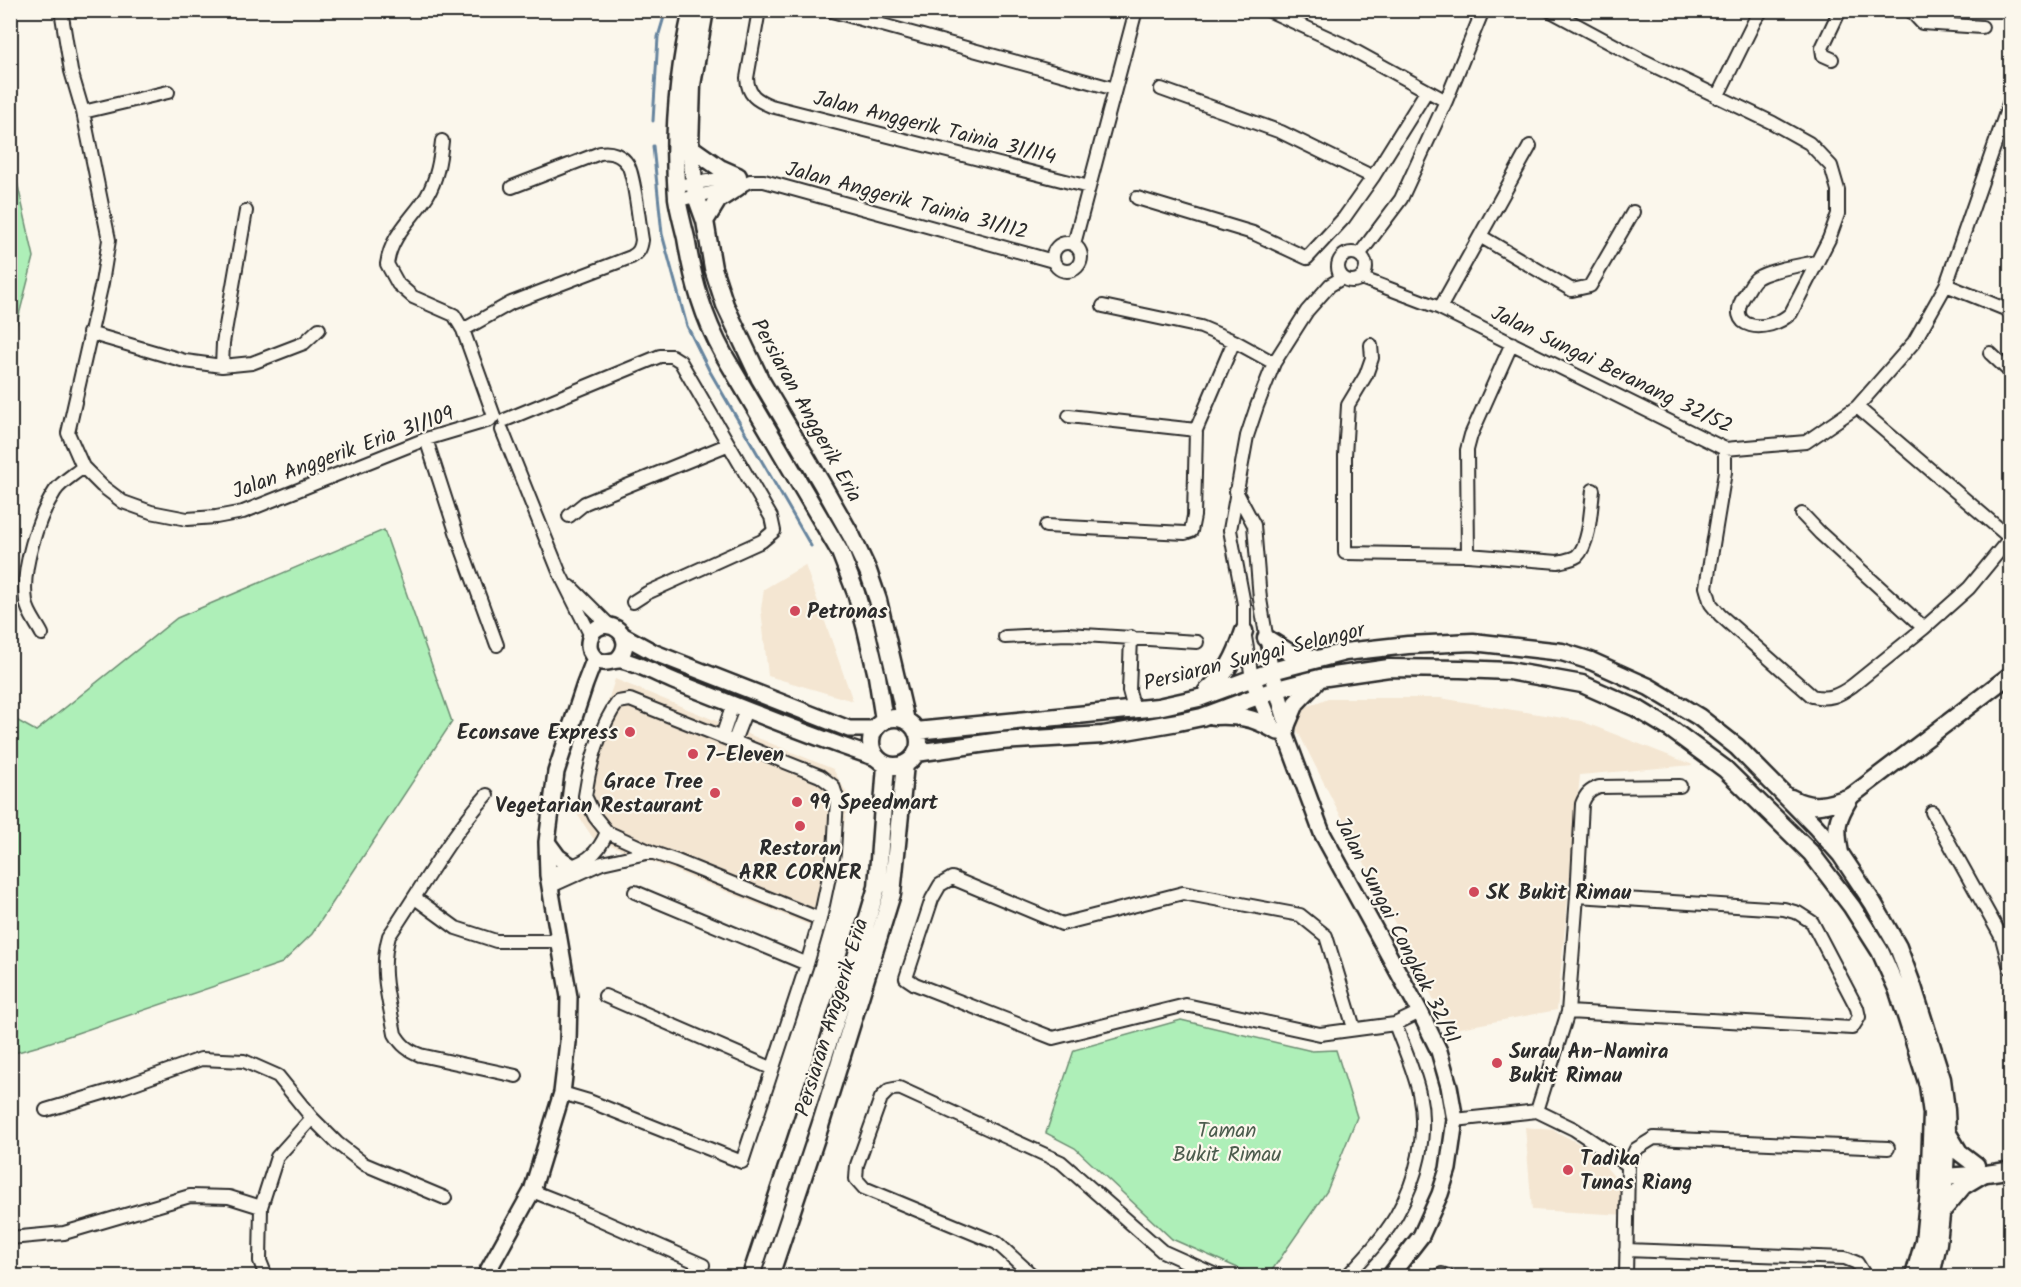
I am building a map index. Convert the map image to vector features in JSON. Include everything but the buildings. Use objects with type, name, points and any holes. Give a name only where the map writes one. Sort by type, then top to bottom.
[{"type":"main road","name":"Persiaran Anggerik Eria","points":[[692,10],[683,56],[675,141],[677,193],[691,268],[709,328],[840,552],[866,629],[878,676],[879,725]]},
{"type":"main road","name":"Persiaran Anggerik Eria","points":[[705,10],[690,99],[690,147],[695,190],[705,220],[716,277],[725,305],[760,379],[852,537],[868,572],[881,610],[911,726]]},
{"type":"main road","points":[[690,147],[742,181],[718,200],[705,220]]},
{"type":"main road","points":[[1199,698],[1220,680],[1234,662],[1244,631]]},
{"type":"main road","points":[[1266,638],[1290,653],[1320,659]]},
{"type":"main road","name":"Persiaran Sungai Selangor","points":[[911,726],[1158,706],[1199,698],[1272,671],[1345,652],[1473,642],[1562,652],[1591,661],[1649,687],[1690,712],[1737,747],[1816,827],[1841,855],[1873,903],[1898,947],[1928,1085],[1932,1114],[1941,1212],[1938,1243],[1931,1276]]},
{"type":"main road","name":"Persiaran Sungai Selangor","points":[[910,758],[1001,741],[1103,735],[1202,717],[1277,689],[1320,678],[1389,668],[1509,671],[1582,684],[1636,708],[1672,730],[1725,769],[1811,853],[1852,907],[1906,989],[1942,1079],[1947,1131],[1914,1276]]},
{"type":"main road","points":[[1202,717],[1245,717],[1282,730],[1296,703],[1320,678]]},
{"type":"main road","points":[[899,718],[911,726],[918,738],[910,758],[896,766],[882,761],[871,744],[879,725],[899,718]]},
{"type":"main road","name":"Persiaran Anggerik Eria","points":[[770,1276],[820,1126],[892,894],[910,758]]},
{"type":"main road","name":"Persiaran Anggerik Eria","points":[[751,1276],[848,986],[877,887],[882,761]]},
{"type":"main road","points":[[1782,793],[1799,803],[1815,806],[1850,797]]},
{"type":"main road","points":[[1811,853],[1816,827],[1850,797]]},
{"type":"main road","points":[[1841,855],[1836,827],[1839,815],[1850,797]]},
{"type":"main road","points":[[1941,1212],[1979,1170],[1959,1152],[1947,1131]]},
{"type":"street","name":"Jalan Anggerik Eria 31/109","points":[[61,10],[71,71],[83,112],[109,240],[102,283],[68,433],[83,467],[123,502],[151,512],[186,519],[243,512],[426,439],[498,421],[666,354],[680,361],[771,517],[774,531],[762,542],[647,593],[633,602]]},
{"type":"street","name":"Jalan Anggerik Tainia 31/114","points":[[759,10],[747,78],[747,87],[755,99],[1089,187]]},
{"type":"street","points":[[828,10],[1115,89]]},
{"type":"street","points":[[1074,244],[1136,10]]},
{"type":"street","points":[[1268,10],[1344,45],[1446,101]]},
{"type":"street","points":[[1359,255],[1401,199],[1446,101],[1483,10]]},
{"type":"street","points":[[1549,10],[1642,60],[1773,123],[1809,144],[1831,166],[1838,190],[1838,214],[1829,239],[1791,313],[1783,321],[1761,328],[1748,325],[1740,318],[1738,308],[1757,278],[1779,270],[1816,262]]},
{"type":"street","points":[[1717,97],[1762,10]]},
{"type":"street","points":[[1832,59],[1823,55],[1822,48],[1840,10]]},
{"type":"street","points":[[1910,10],[1922,23],[1982,27]]},
{"type":"street","points":[[1161,89],[1281,132],[1373,177]]},
{"type":"street","points":[[83,112],[168,92]]},
{"type":"street","points":[[1137,198],[1253,232],[1307,258],[1344,218],[1373,177],[1426,92]]},
{"type":"street","name":"Jalan Sungai Beranang 32/52","points":[[1361,278],[1440,308],[1725,449],[1806,442],[1857,407],[1914,342],[1946,285],[2010,101]]},
{"type":"street","points":[[442,141],[441,160],[430,190],[393,243],[387,264],[398,284],[413,297],[454,315],[463,330],[560,574],[591,636]]},
{"type":"street","points":[[1440,308],[1530,146]]},
{"type":"street","points":[[463,330],[511,303],[631,257],[639,251],[641,246],[631,171],[624,159],[618,155],[600,153],[512,187]]},
{"type":"street","name":"Jalan Anggerik Tainia 31/112","points":[[677,193],[742,181],[764,181],[1053,261]]},
{"type":"street","points":[[222,366],[223,343],[246,212]]},
{"type":"street","points":[[1480,237],[1572,290],[1590,286],[1634,212]]},
{"type":"street","points":[[1066,243],[1074,244],[1082,257],[1079,266],[1076,269],[1062,271],[1053,261],[1054,251],[1066,243]]},
{"type":"street","points":[[1282,730],[1259,695],[1252,678],[1244,631],[1244,604],[1230,530],[1247,436],[1274,363],[1306,311],[1330,285],[1342,278],[1352,281],[1361,278],[1366,267],[1363,258],[1348,253],[1342,257],[1338,267],[1342,278]]},
{"type":"street","points":[[1946,285],[2010,311]]},
{"type":"street","points":[[1103,306],[1202,327],[1274,363]]},
{"type":"street","points":[[89,333],[185,362],[222,366],[252,363],[273,355],[304,343],[319,329]]},
{"type":"street","points":[[1046,526],[1185,533],[1191,531],[1194,516],[1196,430],[1234,341]]},
{"type":"street","points":[[1468,555],[1467,450],[1471,435],[1512,343]]},
{"type":"street","points":[[1371,345],[1372,358],[1366,375],[1348,405],[1345,554],[1468,555],[1569,560],[1578,555],[1586,540],[1593,490]]},
{"type":"street","points":[[1990,353],[2010,372]]},
{"type":"street","points":[[1725,449],[1725,472],[1706,586],[1712,604],[1754,646],[1812,696],[1825,699],[1840,695],[1924,628],[1969,588],[2010,538],[1857,407]]},
{"type":"street","points":[[1069,416],[1196,430]]},
{"type":"street","points":[[426,439],[459,541],[497,645]]},
{"type":"street","points":[[569,516],[585,503],[727,445]]},
{"type":"street","points":[[42,634],[26,603],[25,577],[29,553],[56,489],[83,467]]},
{"type":"street","points":[[1236,491],[1254,525],[1260,599],[1277,689],[1282,730]]},
{"type":"street","points":[[1802,514],[1924,628]]},
{"type":"street","points":[[1234,559],[1257,555]]},
{"type":"street","points":[[560,574],[610,626],[655,653],[849,729],[879,725]]},
{"type":"street","points":[[610,626],[599,628],[591,636],[589,648],[607,660],[882,761]]},
{"type":"street","points":[[1005,637],[1067,634],[1197,642]]},
{"type":"street","points":[[484,1275],[532,1191],[562,1093],[568,1042],[569,997],[548,881],[548,842],[556,771],[581,697],[607,660],[625,648],[624,636]]},
{"type":"street","points":[[1131,637],[1130,691],[1134,708]]},
{"type":"street","points":[[1850,797],[2010,675]]},
{"type":"street","points":[[562,1093],[589,1101],[742,1162],[807,964],[820,919],[834,853],[837,798],[833,786],[820,776],[630,700],[618,702],[610,712],[595,754],[585,796],[595,817],[607,832],[651,852],[820,919]]},
{"type":"street","points":[[728,739],[740,707]]},
{"type":"street","name":"Jalan Sungai Congkak 32/41","points":[[1282,730],[1322,833],[1420,1012],[1439,1051],[1449,1086],[1455,1120],[1448,1169],[1440,1194],[1421,1236],[1390,1276]]},
{"type":"street","points":[[1537,1111],[1568,1012],[1582,804],[1589,790],[1599,787],[1680,786]]},
{"type":"street","points":[[487,795],[475,808],[389,936],[383,967],[395,1034],[400,1044],[420,1055],[516,1076]]},
{"type":"street","points":[[1932,812],[2006,936],[2010,968]]},
{"type":"street","points":[[548,881],[596,853],[607,832]]},
{"type":"street","points":[[548,842],[558,857],[572,866]]},
{"type":"street","points":[[548,881],[602,863],[651,852]]},
{"type":"street","points":[[1354,1028],[1326,936],[1300,915],[1183,893],[1062,924],[952,878],[940,885],[932,899],[906,978],[915,984],[1053,1038],[1186,1005],[1320,1034],[1395,1024],[1420,1012]]},
{"type":"street","points":[[635,892],[807,964]]},
{"type":"street","points":[[1568,1012],[1852,1028],[1859,1017],[1857,1008],[1812,922],[1798,913],[1784,909],[1577,896]]},
{"type":"street","points":[[415,898],[456,928],[496,941],[560,940]]},
{"type":"street","points":[[605,996],[771,1068]]},
{"type":"street","points":[[1347,1276],[1364,1259],[1396,1216],[1418,1162],[1422,1134],[1419,1094],[1395,1024]]},
{"type":"street","points":[[46,1110],[123,1087],[201,1059],[244,1061],[278,1076],[312,1118],[337,1143],[364,1164],[445,1198]]},
{"type":"street","points":[[1034,1276],[997,1243],[864,1188],[856,1179],[857,1165],[881,1098],[889,1090],[899,1088],[1061,1162],[1162,1251],[1218,1276]]},
{"type":"street","points":[[1455,1120],[1537,1111],[1574,1129],[1628,1165]]},
{"type":"street","points":[[266,1276],[260,1261],[261,1207],[278,1157],[312,1118]]},
{"type":"street","points":[[1626,1276],[1628,1165],[1636,1149],[1654,1138],[1888,1148]]},
{"type":"street","points":[[1979,1170],[2010,1160]]},
{"type":"street","points":[[1937,1172],[2010,1170]]},
{"type":"street","points":[[532,1191],[703,1265],[700,1276]]},
{"type":"street","points":[[10,1238],[64,1233],[190,1196],[229,1197],[261,1207]]},
{"type":"street","points":[[1626,1250],[1845,1258],[1857,1263],[1864,1276]]},
{"type":"shaded area","points":[[805,565],[853,701],[768,676],[761,609],[764,589]]},
{"type":"shaded area","points":[[615,679],[833,769],[849,797],[824,931],[593,838],[573,808]]},
{"type":"shaded area","name":"SK Bukit Rimau","points":[[1328,698],[1440,698],[1581,721],[1693,765],[1580,775],[1557,1010],[1449,1030],[1289,714]]},
{"type":"shaded area","name":"Tadika Tunas Riang","points":[[1525,1127],[1553,1130],[1582,1145],[1598,1158],[1619,1182],[1627,1215],[1532,1210]]},
{"type":"green space","points":[[11,155],[34,257],[10,346]]},
{"type":"green space","points":[[384,530],[452,722],[312,934],[282,963],[11,1054],[11,717],[36,731],[177,618]]},
{"type":"green space","name":"Taman Bukit Rimau","points":[[1181,1020],[1312,1051],[1336,1050],[1357,1117],[1327,1191],[1268,1276],[1256,1276],[1172,1239],[1075,1148],[1046,1133],[1074,1050]]},
{"type":"waterway","points":[[653,121],[658,37],[666,10]]},
{"type":"waterway","points":[[653,146],[662,234],[687,326],[709,370],[811,546]]},
{"type":"place","name":"Petronas","points":[[795,611]]},
{"type":"place","name":"Econsave Express","points":[[630,732]]},
{"type":"place","name":"7-Eleven","points":[[693,754]]},
{"type":"place","name":"Grace Tree Vegetarian Restaurant","points":[[715,793]]},
{"type":"place","name":"99 Speedmart","points":[[797,802]]},
{"type":"place","name":"Restoran ARR CORNER","points":[[800,826]]},
{"type":"place","name":"SK Bukit Rimau","points":[[1474,892]]},
{"type":"place","name":"Surau An-Namira Bukit Rimau","points":[[1497,1063]]},
{"type":"place","name":"Tadika Tunas Riang","points":[[1568,1170]]}]
